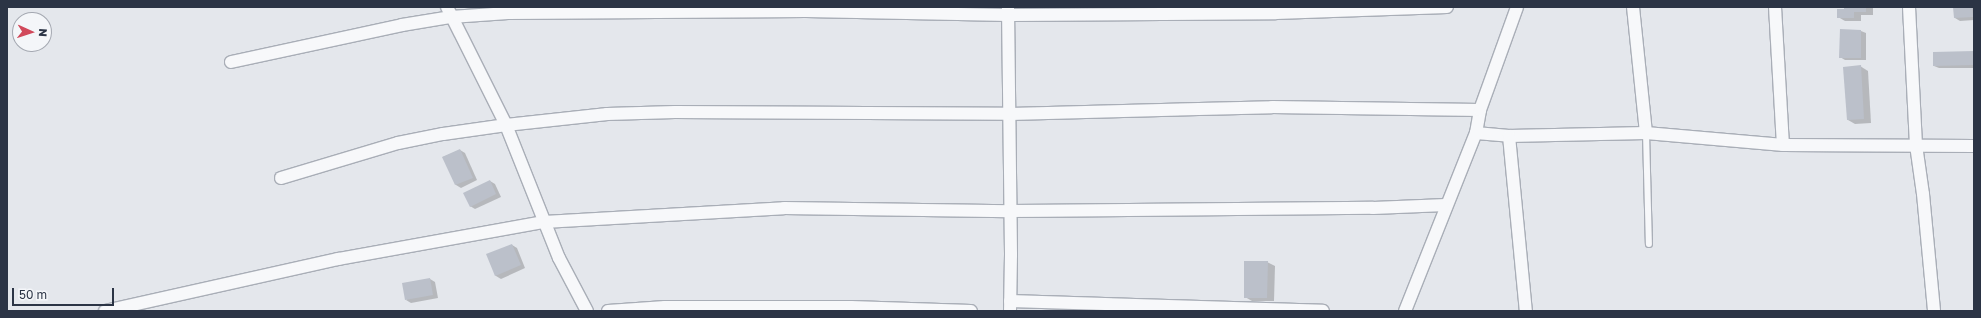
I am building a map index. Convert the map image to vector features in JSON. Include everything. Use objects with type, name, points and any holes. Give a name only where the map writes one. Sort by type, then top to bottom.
[{"type":"street","points":[[231,62],[402,25],[449,12],[508,14],[806,11],[1276,13],[1447,7]]},
{"type":"street","points":[[1405,311],[1476,133],[1480,110],[1517,7]]},
{"type":"street","points":[[1633,7],[1646,132]]},
{"type":"street","points":[[1775,7],[1783,145]]},
{"type":"street","points":[[1909,7],[1916,145],[1924,202],[1934,311]]},
{"type":"street","points":[[1008,11],[1010,114],[1010,306],[1323,311]]},
{"type":"street","points":[[449,12],[506,125],[559,258],[587,311]]},
{"type":"street","points":[[281,178],[398,143],[506,125],[607,114],[675,112],[1010,114],[1272,107],[1480,110]]},
{"type":"street","points":[[1476,133],[1509,136],[1646,132],[1783,145],[1974,146]]},
{"type":"street","points":[[1509,136],[1526,311]]},
{"type":"street","points":[[105,311],[338,258],[544,222],[784,208],[1010,211],[1373,208],[1446,205]]},
{"type":"street","points":[[608,311],[666,307],[851,307],[971,311]]},
{"type":"lane","points":[[1646,132],[1649,244]]},
{"type":"building","points":[[1844,7],[1866,7],[1866,12],[1854,12],[1854,18],[1837,18],[1837,9],[1844,9]]},
{"type":"building","points":[[1953,7],[1972,7],[1973,17],[1954,18]]},
{"type":"building","points":[[1840,29],[1861,30],[1861,58],[1839,58]]},
{"type":"building","points":[[1974,51],[1974,65],[1933,66],[1933,52]]},
{"type":"building","points":[[1861,65],[1864,119],[1847,120],[1843,67]]},
{"type":"building","points":[[460,149],[473,178],[455,185],[442,157]]},
{"type":"building","points":[[490,180],[496,194],[470,207],[463,193]]},
{"type":"building","points":[[512,244],[521,265],[495,276],[486,254]]},
{"type":"building","points":[[1244,261],[1268,261],[1267,298],[1244,298]]},
{"type":"building","points":[[430,278],[433,295],[405,300],[402,283]]}]
